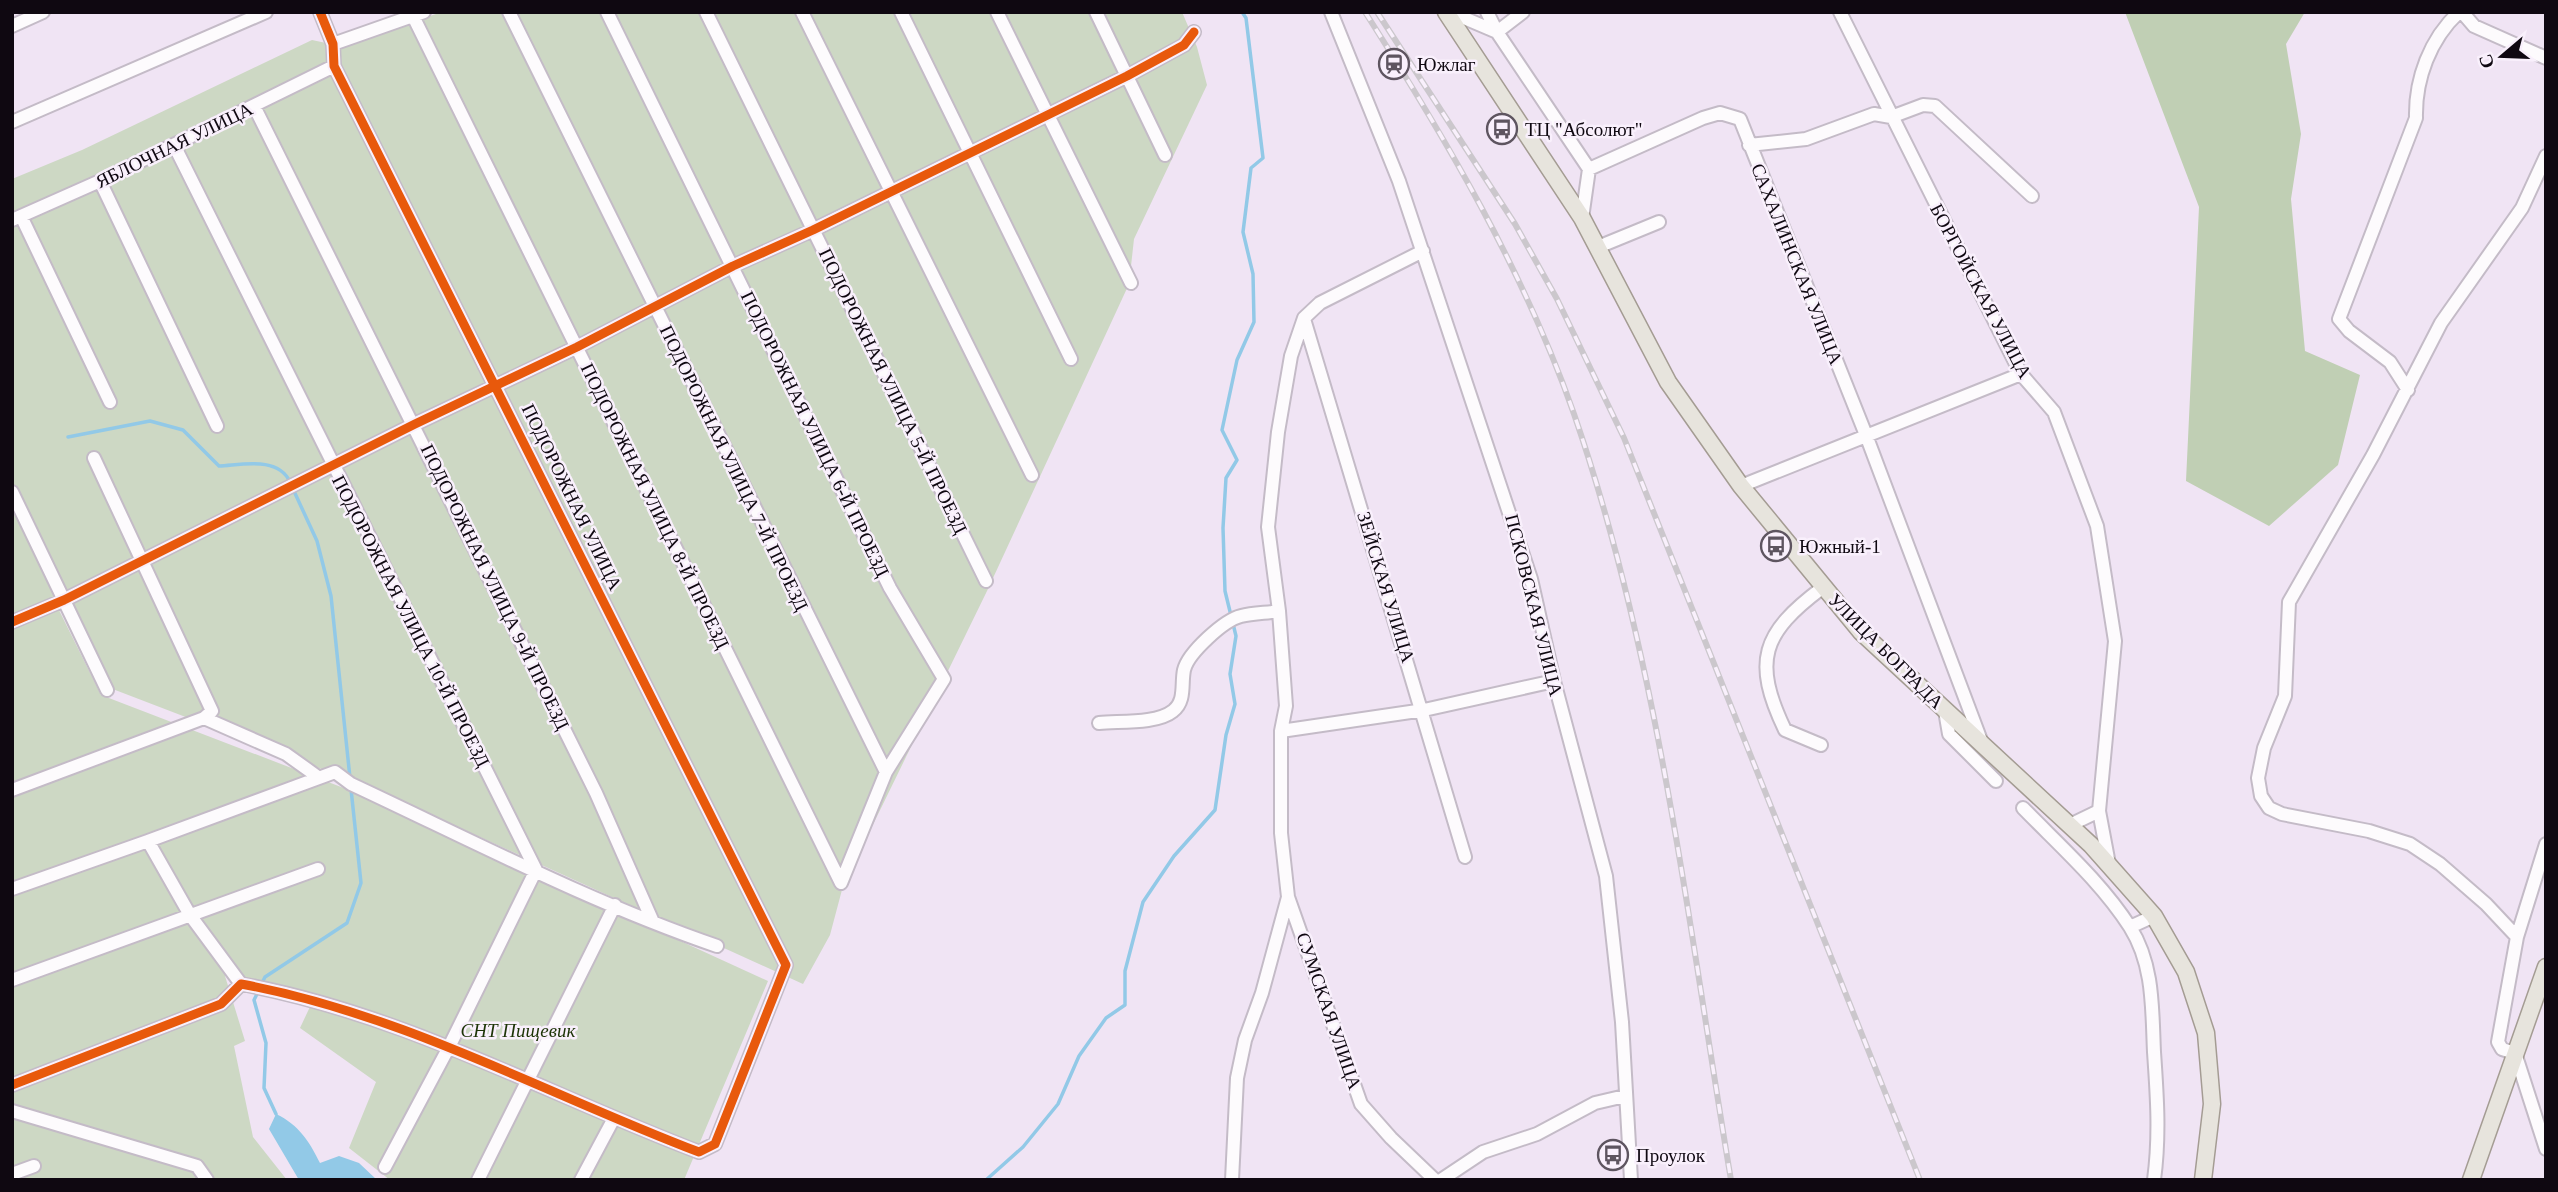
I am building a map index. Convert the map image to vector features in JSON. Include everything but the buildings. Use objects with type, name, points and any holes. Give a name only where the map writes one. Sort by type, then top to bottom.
[{"type":"main road","name":"УЛИЦА БОГРАДА","points":[[1448,12],[1582,218],[1668,383],[1741,486],[1822,588],[1861,632],[2070,825],[2109,864],[2154,916],[2186,972],[2206,1033],[2212,1104],[2203,1180]]},
{"type":"main road","points":[[2471,1180],[2546,967]]},
{"type":"street","points":[[12,26],[43,12]]},
{"type":"street","points":[[12,122],[266,12]]},
{"type":"street","name":"ПОДОРОЖНАЯ УЛИЦА","points":[[320,12],[333,44],[334,66],[497,385],[786,965],[715,1144],[699,1152],[613,1120]]},
{"type":"street","name":"ПОДОРОЖНАЯ УЛИЦА 7-Й ПРОЕЗД","points":[[509,12],[886,772]]},
{"type":"street","name":"ПОДОРОЖНАЯ УЛИЦА 6-Й ПРОЕЗД","points":[[607,12],[890,588],[944,680],[886,772]]},
{"type":"street","name":"ПОДОРОЖНАЯ УЛИЦА 5-Й ПРОЕЗД","points":[[706,12],[986,581]]},
{"type":"street","points":[[802,12],[1032,475]]},
{"type":"street","points":[[901,12],[1071,359]]},
{"type":"street","points":[[997,12],[1131,283]]},
{"type":"street","points":[[1096,12],[1166,155]]},
{"type":"street","name":"ПСКОВСКАЯ УЛИЦА","points":[[1331,12],[1423,251],[1531,579],[1554,681],[1606,876],[1622,1022],[1631,1180]]},
{"type":"street","points":[[1448,12],[1497,32]]},
{"type":"street","points":[[1487,12],[1497,32],[1589,169],[1582,218]]},
{"type":"street","points":[[1497,32],[1523,12]]},
{"type":"street","name":"БОРГОЙСКАЯ УЛИЦА","points":[[1840,12],[2021,374],[2054,412],[2097,526],[2115,641],[2099,811],[2109,864]]},
{"type":"street","points":[[2408,390],[2390,362],[2349,331],[2339,318],[2416,118],[2415,95],[2423,70],[2441,29],[2460,12],[2474,26],[2546,58]]},
{"type":"street","points":[[333,44],[418,14]]},
{"type":"street","name":"ПОДОРОЖНАЯ УЛИЦА 8-Й ПРОЕЗД","points":[[418,14],[577,347],[841,883],[886,772]]},
{"type":"street","points":[[12,622],[64,600],[415,424],[577,347],[733,267],[1128,76],[1184,45],[1194,32]]},
{"type":"street","name":"ЯБЛОЧНАЯ УЛИЦА","points":[[17,218],[100,181],[334,66]]},
{"type":"street","points":[[1749,145],[1806,139],[1874,114],[1891,117],[1923,105],[1935,106],[2032,197]]},
{"type":"street","name":"ПОДОРОЖНАЯ УЛИЦА 9-Й ПРОЕЗД","points":[[254,106],[415,424],[596,793],[653,922]]},
{"type":"street","name":"САХАЛИНСКАЯ УЛИЦА","points":[[1589,169],[1720,113],[1740,119],[1866,435],[1984,747]]},
{"type":"street","name":"ПОДОРОЖНАЯ УЛИЦА 10-Й ПРОЕЗД","points":[[174,145],[536,870]]},
{"type":"street","points":[[2517,937],[2486,904],[2440,864],[2410,844],[2369,831],[2283,814],[2269,808],[2260,796],[2258,778],[2264,748],[2285,696],[2289,602],[2408,390],[2441,323],[2522,208],[2546,156]]},
{"type":"street","points":[[100,181],[217,426]]},
{"type":"street","points":[[17,218],[110,402]]},
{"type":"street","points":[[1598,247],[1659,222]]},
{"type":"street","points":[[1232,1180],[1237,1078],[1245,1040],[1262,993],[1288,897],[1281,833],[1280,731],[1286,706],[1279,611],[1268,527],[1289,369],[1304,318],[1320,303],[1423,251]]},
{"type":"street","name":"ЗЕЙСКАЯ УЛИЦА","points":[[1304,318],[1424,710],[1465,857]]},
{"type":"street","points":[[1741,486],[2021,374]]},
{"type":"street","points":[[12,790],[204,718],[212,710],[94,458]]},
{"type":"street","points":[[12,492],[107,691]]},
{"type":"street","points":[[1821,745],[1785,730],[1767,686],[1764,663],[1776,630],[1798,606],[1822,588]]},
{"type":"street","points":[[1099,723],[1154,717],[1173,712],[1181,701],[1184,670],[1189,660],[1220,626],[1241,616],[1279,611]]},
{"type":"street","points":[[1280,731],[1424,710],[1554,681]]},
{"type":"street","points":[[1945,711],[1950,734],[1996,781]]},
{"type":"street","points":[[204,718],[286,754],[318,777]]},
{"type":"street","points":[[12,889],[335,772],[351,784],[536,870],[653,922],[717,946]]},
{"type":"street","points":[[2023,808],[2103,889],[2130,928],[2148,976],[2154,1007],[2159,1142],[2154,1180]]},
{"type":"street","points":[[2070,825],[2099,811]]},
{"type":"street","points":[[148,841],[190,915],[241,984],[370,1016],[450,1045],[529,1079],[613,1120],[581,1180]]},
{"type":"street","points":[[2546,844],[2517,937],[2498,1042],[2502,1049],[2515,1053],[2546,1149]]},
{"type":"street","points":[[12,980],[318,869]]},
{"type":"street","points":[[385,1167],[450,1045],[536,870]]},
{"type":"street","name":"СУМСКАЯ УЛИЦА","points":[[1288,897],[1361,1104],[1391,1138],[1434,1179]]},
{"type":"street","points":[[478,1180],[615,905]]},
{"type":"street","points":[[2130,928],[2154,916]]},
{"type":"street","points":[[12,1085],[221,1004],[241,984]]},
{"type":"street","points":[[1434,1179],[1483,1152],[1536,1135],[1595,1103],[1625,1096]]},
{"type":"street","points":[[12,1111],[197,1166],[207,1180]]},
{"type":"street","points":[[12,1174],[34,1166]]},
{"type":"green space","points":[[442,12],[1182,12],[1197,47],[1207,85],[1134,239],[1129,284],[987,591],[843,886],[830,935],[803,984],[379,791],[110,688],[62,597],[12,617],[12,179],[82,150],[312,40],[340,46]]},
{"type":"green space","points":[[2125,12],[2305,12],[2286,44],[2301,134],[2291,199],[2305,351],[2360,375],[2338,465],[2269,526],[2186,481],[2199,207]]},
{"type":"green space","name":"СНТ Пищевик","points":[[55,602],[101,695],[362,795],[768,981],[684,1180],[390,1180],[349,1148],[376,1082],[300,1028],[316,994],[225,976],[245,1041],[234,1046],[253,1137],[287,1180],[12,1180],[12,624]]},
{"type":"water","points":[[276,1114],[302,1134],[320,1163],[339,1156],[359,1163],[377,1180],[299,1180],[269,1129]]},
{"type":"waterway","points":[[986,1180],[1023,1147],[1058,1104],[1079,1056],[1106,1018],[1125,1005],[1125,971],[1143,902],[1174,856],[1215,810],[1226,735],[1235,704],[1230,674],[1236,636],[1225,591],[1223,528],[1226,478],[1237,460],[1222,430],[1237,360],[1254,322],[1253,274],[1243,232],[1251,168],[1263,158],[1246,18],[1242,12]]},
{"type":"waterway","points":[[68,437],[150,421],[183,430],[219,466],[268,465],[277,468],[290,482]]},
{"type":"waterway","points":[[293,489],[317,541],[331,596],[350,778]]},
{"type":"waterway","points":[[261,985],[265,977],[347,923],[361,883],[351,789]]},
{"type":"waterway","points":[[258,992],[254,1000],[266,1043],[264,1088],[276,1114]]},
{"type":"railway","points":[[1365,12],[1454,157],[1507,257],[1532,309],[1574,414],[1603,507],[1650,697],[1685,890],[1731,1180]]},
{"type":"railway","points":[[1377,12],[1515,224],[1557,299],[1624,438],[1920,1180]]},
{"type":"cycle path","points":[[12,1085],[221,1004],[241,984],[301,997],[417,1035],[699,1152],[715,1144],[786,965],[334,66],[333,44],[320,12]]},
{"type":"cycle path","points":[[12,622],[64,600],[415,424],[577,347],[733,266],[813,230],[1127,76],[1184,45],[1194,32]]},
{"type":"place","name":"Южлаг","points":[[1394,64]]},
{"type":"place","name":"ТЦ \"Абсолют\"","points":[[1502,129]]},
{"type":"place","name":"Южный-1","points":[[1776,546]]},
{"type":"place","name":"Проулок","points":[[1613,1155]]}]
